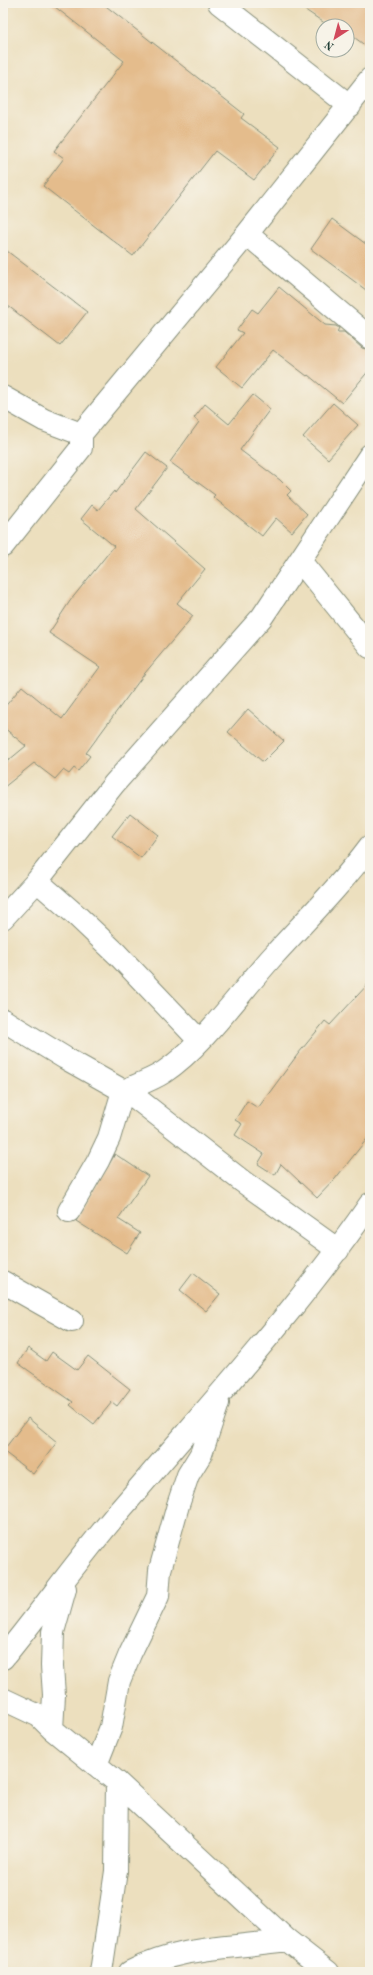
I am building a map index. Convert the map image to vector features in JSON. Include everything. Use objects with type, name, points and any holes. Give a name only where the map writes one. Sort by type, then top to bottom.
[{"type":"street","points":[[219,3],[350,106]]},
{"type":"street","points":[[3,546],[81,448],[81,434],[247,234],[369,82]]},
{"type":"street","points":[[247,234],[370,338]]},
{"type":"street","points":[[3,397],[44,420],[81,434]]},
{"type":"street","points":[[3,918],[37,881],[114,784],[262,617],[370,455]]},
{"type":"street","points":[[300,561],[370,647]]},
{"type":"street","points":[[69,1212],[106,1144],[123,1091],[163,1072],[178,1061],[200,1040],[273,956],[350,873],[370,846]]},
{"type":"street","points":[[37,881],[76,915],[116,954],[200,1040]]},
{"type":"street","points":[[3,1020],[123,1091],[157,1113],[242,1181],[338,1250]]},
{"type":"street","points":[[6,1648],[46,1606],[74,1566],[258,1351],[338,1250],[370,1204]]},
{"type":"street","points":[[3,1282],[72,1321]]},
{"type":"street","points":[[96,1765],[111,1727],[119,1680],[158,1596],[160,1570],[180,1498],[188,1475],[201,1454],[222,1392]]},
{"type":"street","points":[[52,1729],[54,1695],[52,1666],[53,1632],[60,1604],[74,1566]]},
{"type":"street","points":[[3,1699],[39,1716],[52,1729],[117,1782],[287,1940],[328,1972]]},
{"type":"street","points":[[101,1972],[116,1871],[117,1782]]},
{"type":"street","points":[[130,1972],[166,1956],[201,1949],[287,1940]]},
{"type":"building","points":[[50,3],[102,3],[244,114],[241,118],[280,147],[254,180],[215,151],[133,256],[43,186],[64,158],[54,151],[124,61]]},
{"type":"building","points":[[295,3],[370,3],[370,49],[355,38],[355,18],[317,18]]},
{"type":"building","points":[[332,219],[370,247],[370,293],[311,249]]},
{"type":"building","points":[[3,248],[87,312],[60,346],[3,302]]},
{"type":"building","points":[[279,287],[325,325],[336,326],[339,328],[337,332],[344,332],[362,348],[370,350],[370,369],[342,403],[308,375],[307,376],[273,350],[242,388],[216,367],[243,333],[237,330],[252,309],[258,313]]},
{"type":"building","points":[[253,395],[270,409],[240,450],[280,480],[291,491],[287,495],[307,514],[292,532],[276,518],[262,536],[213,497],[215,495],[170,462],[199,422],[194,418],[205,404],[229,424]]},
{"type":"building","points":[[333,403],[358,425],[328,459],[303,437]]},
{"type":"building","points":[[146,452],[167,468],[136,509],[205,569],[177,603],[193,616],[145,673],[86,753],[90,756],[78,771],[74,768],[69,774],[63,770],[55,779],[34,763],[3,788],[3,765],[26,746],[3,727],[3,709],[22,686],[62,719],[100,667],[49,633],[70,601],[114,546],[81,519],[92,505],[98,510],[114,491],[115,493]]},
{"type":"building","points":[[248,709],[284,741],[263,762],[228,732]]},
{"type":"building","points":[[130,813],[158,835],[141,858],[112,836]]},
{"type":"building","points":[[370,982],[370,1135],[335,1179],[317,1198],[281,1164],[275,1175],[258,1164],[264,1154],[235,1135],[242,1124],[235,1120],[247,1101],[258,1108],[298,1054],[325,1021],[330,1025]]},
{"type":"building","points":[[115,1154],[148,1176],[118,1219],[140,1233],[127,1253],[76,1221]]},
{"type":"building","points":[[193,1273],[220,1294],[206,1311],[180,1290]]},
{"type":"building","points":[[28,1348],[46,1361],[52,1352],[77,1370],[88,1356],[130,1389],[117,1406],[112,1402],[94,1424],[70,1405],[73,1402],[18,1363]]},
{"type":"building","points":[[28,1418],[57,1442],[33,1474],[3,1451]]}]
